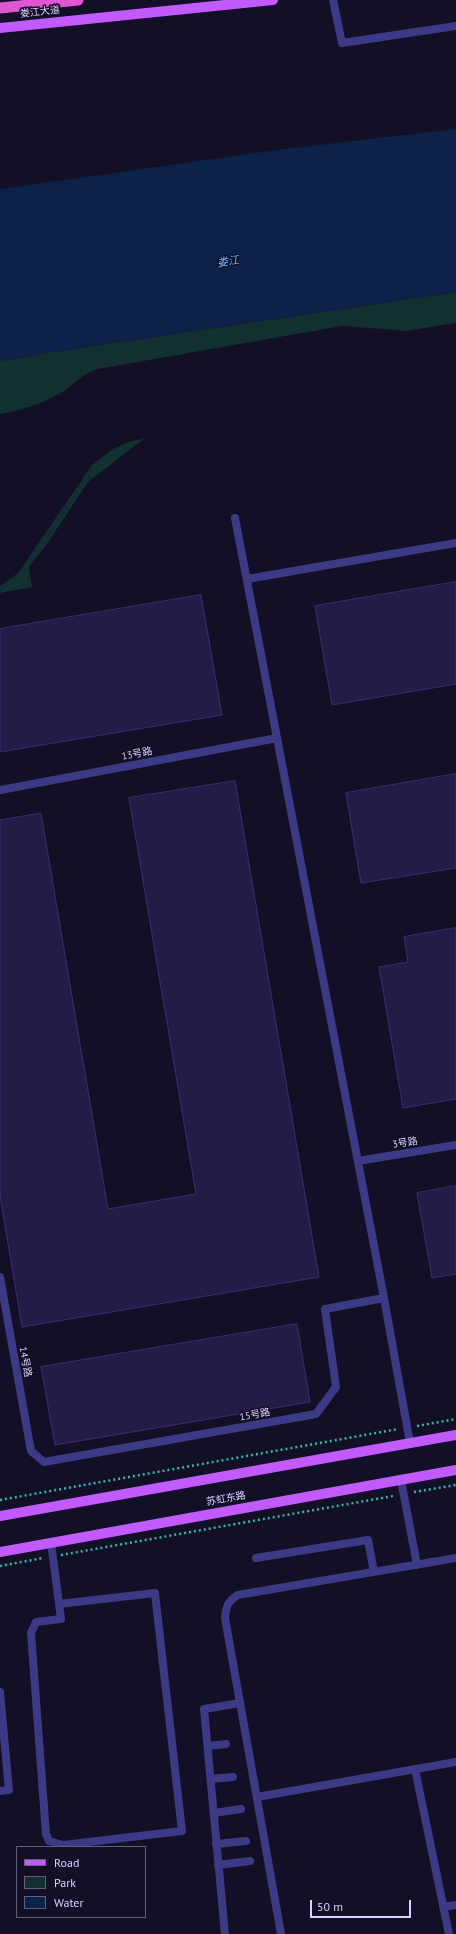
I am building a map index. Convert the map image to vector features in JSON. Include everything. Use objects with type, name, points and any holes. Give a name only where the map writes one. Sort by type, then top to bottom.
[{"type":"highway","points":[[0,8],[78,0]]},
{"type":"main road","name":"娄江大道","points":[[0,28],[274,0]]},
{"type":"main road","points":[[0,1516],[456,1435]]},
{"type":"main road","name":"苏虹东路","points":[[0,1552],[456,1470]]},
{"type":"lane","points":[[333,0],[342,43],[456,26]]},
{"type":"lane","points":[[235,518],[384,1298],[410,1443]]},
{"type":"lane","points":[[247,579],[456,543]]},
{"type":"lane","name":"13号路","points":[[0,790],[277,738]]},
{"type":"lane","name":"3号路","points":[[358,1161],[456,1144]]},
{"type":"lane","name":"14号路","points":[[0,1276],[31,1451]]},
{"type":"lane","name":"15号路","points":[[31,1451],[44,1462],[316,1414],[336,1387],[325,1309],[384,1298]]},
{"type":"lane","points":[[401,1480],[417,1565]]},
{"type":"lane","points":[[256,1558],[368,1540],[374,1572]]},
{"type":"lane","points":[[51,1543],[61,1620],[36,1622],[31,1633],[46,1834],[49,1841],[62,1845],[182,1831],[155,1593],[59,1604]]},
{"type":"lane","points":[[281,1934],[225,1618],[226,1609],[230,1600],[238,1595],[456,1558]]},
{"type":"lane","points":[[0,1692],[9,1790],[0,1791]]},
{"type":"lane","points":[[225,1934],[204,1708],[240,1703]]},
{"type":"lane","points":[[208,1746],[226,1744]]},
{"type":"lane","points":[[257,1797],[456,1762]]},
{"type":"lane","points":[[415,1769],[448,1934]]},
{"type":"lane","points":[[211,1779],[233,1777]]},
{"type":"lane","points":[[214,1813],[241,1810]]},
{"type":"lane","points":[[216,1844],[246,1841]]},
{"type":"lane","points":[[218,1865],[250,1861]]},
{"type":"lane","points":[[443,1907],[456,1905]]},
{"type":"path","points":[[0,1500],[456,1419]]},
{"type":"path","points":[[0,1566],[456,1485]]},
{"type":"green space","points":[[456,292],[456,323],[407,331],[342,326],[98,369],[88,373],[52,398],[23,409],[0,414],[0,361]]},
{"type":"green space","points":[[145,438],[88,482],[49,541],[29,567],[32,587],[0,593],[0,586],[18,573],[92,465],[113,449],[128,442]]},
{"type":"water","name":"娄江","points":[[456,129],[456,292],[0,361],[0,189],[276,150]]},
{"type":"building","points":[[456,582],[456,684],[332,705],[315,606]]},
{"type":"building","points":[[201,595],[222,715],[0,752],[0,629]]},
{"type":"building","points":[[456,774],[456,868],[361,883],[346,793]]},
{"type":"building","points":[[235,781],[319,1277],[22,1327],[0,1196],[0,820],[41,813],[108,1209],[196,1194],[129,798]]},
{"type":"building","points":[[456,928],[456,1099],[403,1108],[379,967],[408,962],[404,937]]},
{"type":"building","points":[[456,1186],[456,1274],[432,1278],[417,1193]]},
{"type":"building","points":[[297,1324],[310,1402],[55,1445],[41,1367]]}]
